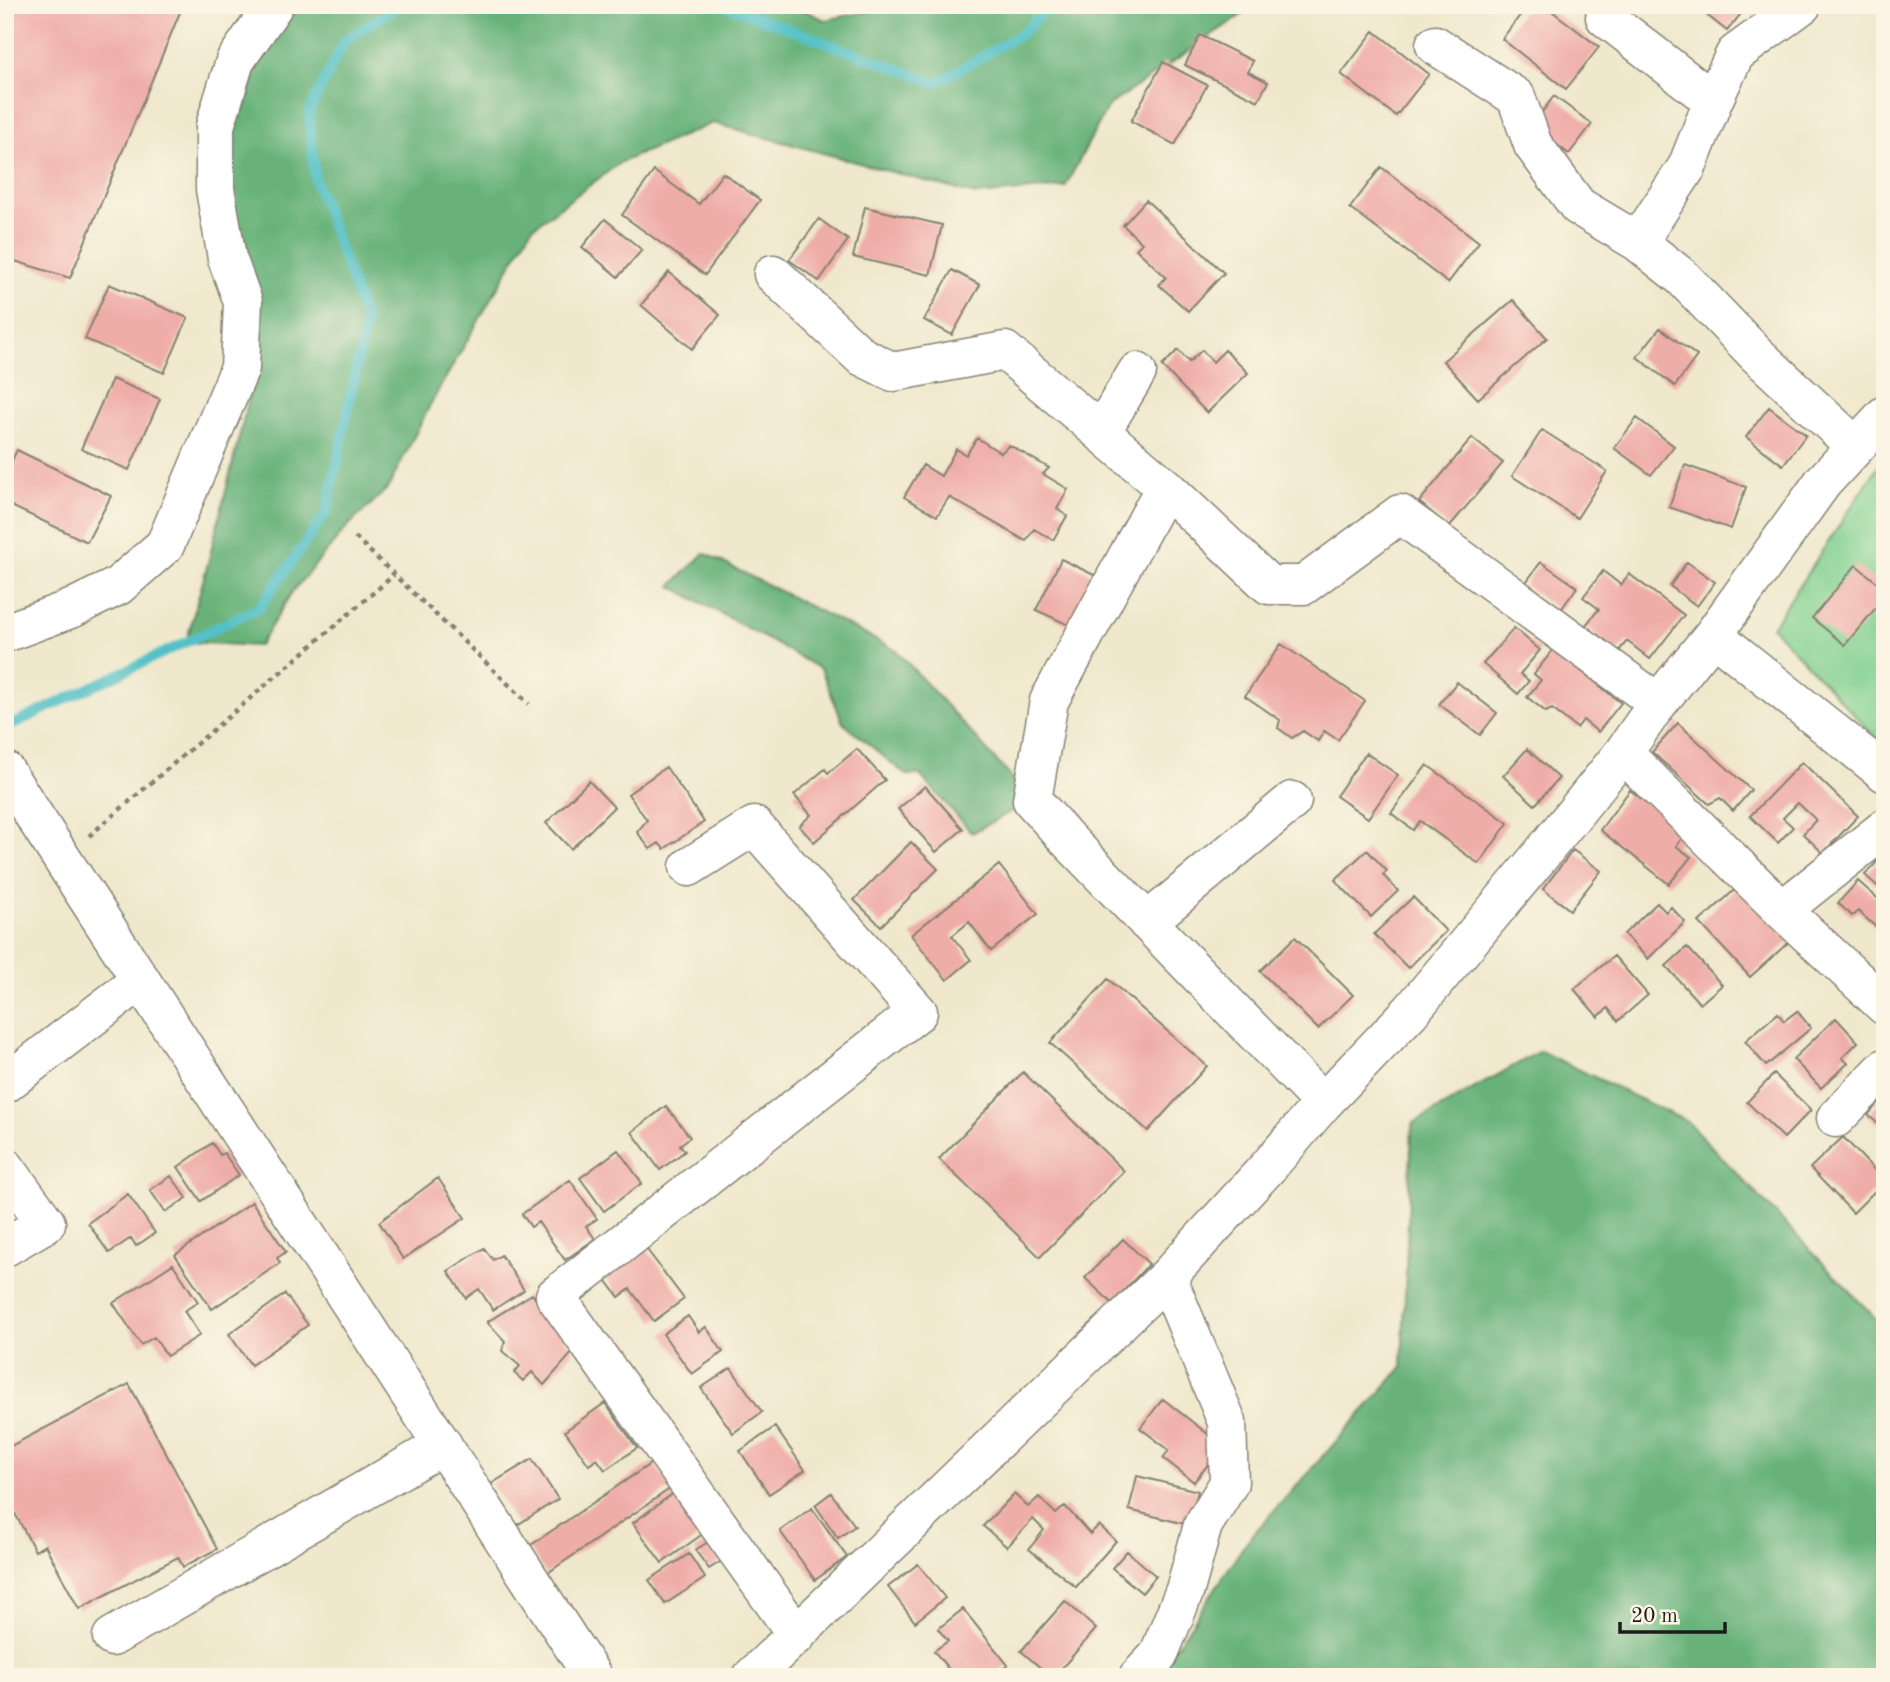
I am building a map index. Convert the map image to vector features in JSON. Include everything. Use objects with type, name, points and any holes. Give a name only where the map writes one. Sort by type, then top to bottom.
[{"type":"street","points":[[5,633],[73,608],[118,586],[165,545],[192,482],[240,368],[243,302],[228,258],[215,189],[215,126],[235,61],[274,5]]},
{"type":"street","points":[[1612,5],[1605,17],[1713,101]]},
{"type":"street","points":[[1638,242],[1688,167],[1713,101],[1735,54],[1802,5]]},
{"type":"street","points":[[1435,45],[1516,97],[1533,145],[1578,205],[1638,242],[1683,278],[1756,354],[1855,446]]},
{"type":"street","points":[[773,274],[861,356],[893,372],[1005,351],[1165,487],[1269,585],[1304,585],[1399,514],[1658,703]]},
{"type":"street","points":[[1101,432],[1137,372]]},
{"type":"street","points":[[752,1677],[1167,1277],[1323,1103],[1411,1011],[1623,753],[1658,703],[1713,635],[1823,482],[1885,415]]},
{"type":"street","points":[[1165,487],[1049,701],[1032,800],[1323,1103]]},
{"type":"street","points":[[1713,635],[1885,773]]},
{"type":"street","points":[[1623,753],[1885,1006]]},
{"type":"street","points":[[5,771],[593,1677]]},
{"type":"street","points":[[1147,922],[1292,801]]},
{"type":"street","points":[[689,867],[754,826],[918,1012],[555,1296],[797,1635]]},
{"type":"street","points":[[1782,909],[1885,828]]},
{"type":"street","points":[[5,1084],[141,979]]},
{"type":"street","points":[[1836,1118],[1885,1068]]},
{"type":"street","points":[[5,1167],[46,1223],[5,1247]]},
{"type":"street","points":[[1138,1677],[1158,1656],[1185,1590],[1203,1525],[1228,1483],[1227,1422],[1167,1277]]},
{"type":"street","points":[[111,1637],[443,1445]]},
{"type":"path","points":[[355,537],[529,704]]},
{"type":"path","points":[[62,859],[394,575]]},
{"type":"green space","points":[[298,5],[793,5],[825,20],[902,5],[1256,5],[1108,106],[1065,187],[976,195],[713,123],[621,162],[532,228],[430,405],[388,488],[348,526],[292,592],[259,646],[186,642],[257,365],[215,189],[259,65]]},
{"type":"green space","points":[[1885,456],[1885,748],[1772,627]]},
{"type":"green space","points":[[704,553],[896,650],[1032,800],[972,833],[920,775],[906,775],[843,723],[821,669],[671,586]]},
{"type":"green space","points":[[1540,1051],[1688,1122],[1885,1328],[1885,1677],[1156,1677],[1247,1541],[1402,1368],[1412,1124]]},
{"type":"building","points":[[5,5],[183,5],[70,278],[5,258]]},
{"type":"building","points":[[1528,5],[1544,5],[1599,47],[1566,89],[1502,39]]},
{"type":"building","points":[[1694,5],[1748,5],[1727,31]]},
{"type":"building","points":[[1374,31],[1429,74],[1396,116],[1341,74]]},
{"type":"building","points":[[1200,35],[1253,61],[1248,72],[1268,82],[1258,101],[1185,65]]},
{"type":"building","points":[[1163,62],[1207,85],[1175,145],[1131,121]]},
{"type":"building","points":[[1554,96],[1592,124],[1569,154],[1532,126]]},
{"type":"building","points":[[1381,167],[1479,242],[1448,283],[1350,208]]},
{"type":"building","points":[[654,171],[699,204],[723,173],[760,200],[705,275],[622,215]]},
{"type":"building","points":[[1146,200],[1224,273],[1188,311],[1159,285],[1166,277],[1136,249],[1142,243],[1123,225]]},
{"type":"building","points":[[865,207],[942,225],[930,275],[853,257]]},
{"type":"building","points":[[605,219],[642,250],[618,277],[582,247]]},
{"type":"building","points":[[819,219],[848,240],[819,281],[789,260]]},
{"type":"building","points":[[952,270],[980,285],[952,335],[924,320]]},
{"type":"building","points":[[669,272],[720,315],[692,349],[641,305]]},
{"type":"building","points":[[109,284],[188,318],[164,373],[85,339]]},
{"type":"building","points":[[1513,300],[1547,338],[1478,399],[1443,361]]},
{"type":"building","points":[[1660,328],[1697,356],[1675,386],[1637,357]]},
{"type":"building","points":[[1178,350],[1189,362],[1202,350],[1213,362],[1225,350],[1248,373],[1207,413],[1162,366]]},
{"type":"building","points":[[112,379],[160,399],[129,470],[81,449]]},
{"type":"building","points":[[1769,407],[1806,435],[1783,465],[1746,437]]},
{"type":"building","points":[[1637,418],[1674,446],[1651,475],[1614,448]]},
{"type":"building","points":[[1542,430],[1607,471],[1577,518],[1512,476]]},
{"type":"building","points":[[977,438],[1001,453],[1009,445],[1049,468],[1043,474],[1068,489],[1057,509],[1067,516],[1053,540],[1034,529],[1026,541],[949,497],[937,516],[904,497],[923,465],[941,476],[956,449],[966,455]]},
{"type":"building","points":[[1472,438],[1503,463],[1449,527],[1419,502]]},
{"type":"building","points":[[17,450],[111,496],[87,542],[5,503],[5,474]]},
{"type":"building","points":[[1685,465],[1746,487],[1731,529],[1669,507]]},
{"type":"building","points":[[1061,559],[1096,576],[1071,626],[1036,610]]},
{"type":"building","points":[[1541,562],[1577,587],[1560,611],[1524,585]]},
{"type":"building","points":[[1687,562],[1715,582],[1697,606],[1670,586]]},
{"type":"building","points":[[1856,565],[1885,589],[1885,597],[1845,645],[1812,618]]},
{"type":"building","points":[[1603,571],[1621,585],[1629,574],[1684,615],[1650,659],[1627,641],[1618,652],[1585,626],[1599,609],[1583,597]]},
{"type":"building","points":[[1514,628],[1540,650],[1520,674],[1529,681],[1518,694],[1483,664]]},
{"type":"building","points":[[1281,644],[1365,701],[1338,740],[1324,731],[1318,741],[1303,731],[1292,738],[1278,728],[1280,720],[1245,696]]},
{"type":"building","points":[[1554,649],[1621,703],[1598,732],[1583,720],[1577,728],[1552,709],[1546,712],[1527,697],[1541,680],[1534,674]]},
{"type":"building","points":[[1457,682],[1497,713],[1480,735],[1439,704]]},
{"type":"building","points":[[1678,723],[1751,790],[1733,811],[1720,798],[1709,804],[1652,752]]},
{"type":"building","points":[[857,749],[885,780],[814,842],[799,826],[811,815],[794,795],[825,769],[828,773]]},
{"type":"building","points":[[1527,749],[1559,778],[1535,805],[1503,776]]},
{"type":"building","points":[[1366,753],[1398,775],[1368,818],[1336,796]]},
{"type":"building","points":[[1802,762],[1858,816],[1823,853],[1803,834],[1816,820],[1798,803],[1783,818],[1793,827],[1778,843],[1750,816]]},
{"type":"building","points":[[1427,765],[1508,823],[1479,864],[1420,821],[1413,830],[1391,813]]},
{"type":"building","points":[[666,767],[704,822],[664,849],[659,843],[650,849],[637,832],[647,820],[628,794]]},
{"type":"building","points":[[589,781],[614,807],[571,849],[546,823]]},
{"type":"building","points":[[925,786],[963,829],[936,852],[898,809]]},
{"type":"building","points":[[1630,790],[1686,833],[1676,846],[1691,857],[1669,884],[1600,830]]},
{"type":"building","points":[[911,842],[938,869],[881,926],[854,900]]},
{"type":"building","points":[[1367,850],[1387,871],[1383,875],[1398,891],[1371,917],[1335,880]]},
{"type":"building","points":[[1573,850],[1601,871],[1570,910],[1543,889]]},
{"type":"building","points":[[1885,853],[1885,893],[1865,875]]},
{"type":"building","points":[[999,865],[1038,914],[991,951],[969,922],[952,936],[971,960],[947,980],[911,935]]},
{"type":"building","points":[[1858,881],[1885,905],[1885,920],[1877,928],[1858,911],[1852,916],[1838,903]]},
{"type":"building","points":[[1739,886],[1790,941],[1750,977],[1699,922]]},
{"type":"building","points":[[1413,897],[1446,931],[1408,968],[1374,934]]},
{"type":"building","points":[[1657,903],[1666,912],[1671,907],[1685,922],[1648,959],[1624,934]]},
{"type":"building","points":[[1295,937],[1353,995],[1318,1029],[1260,971]]},
{"type":"building","points":[[1687,947],[1722,985],[1700,1004],[1666,966]]},
{"type":"building","points":[[1614,956],[1648,995],[1618,1021],[1608,1008],[1598,1017],[1574,989]]},
{"type":"building","points":[[1108,979],[1207,1066],[1148,1131],[1050,1043]]},
{"type":"building","points":[[1797,1011],[1811,1028],[1766,1066],[1745,1041],[1778,1013],[1784,1021]]},
{"type":"building","points":[[1836,1018],[1858,1042],[1842,1058],[1848,1063],[1821,1088],[1793,1059]]},
{"type":"building","points":[[1023,1072],[1124,1171],[1040,1257],[939,1159]]},
{"type":"building","points":[[1774,1074],[1811,1110],[1784,1138],[1747,1102]]},
{"type":"building","points":[[1885,1095],[1885,1130],[1868,1115]]},
{"type":"building","points":[[666,1106],[690,1137],[680,1145],[685,1151],[660,1170],[632,1132]]},
{"type":"building","points":[[1843,1137],[1885,1181],[1853,1213],[1810,1168]]},
{"type":"building","points":[[212,1143],[220,1155],[224,1153],[239,1175],[201,1201],[178,1167]]},
{"type":"building","points":[[618,1150],[642,1183],[604,1211],[580,1178]]},
{"type":"building","points":[[171,1176],[187,1198],[165,1212],[150,1190]]},
{"type":"building","points":[[438,1178],[465,1218],[403,1259],[379,1222]]},
{"type":"building","points":[[570,1180],[597,1219],[586,1226],[595,1239],[565,1260],[538,1222],[531,1227],[522,1214]]},
{"type":"building","points":[[128,1194],[155,1233],[136,1246],[131,1238],[109,1253],[88,1223]]},
{"type":"building","points":[[252,1202],[286,1252],[277,1258],[280,1263],[212,1309],[175,1255]]},
{"type":"building","points":[[1123,1239],[1149,1264],[1112,1303],[1085,1278]]},
{"type":"building","points":[[645,1247],[684,1299],[654,1321],[630,1289],[619,1297],[604,1277]]},
{"type":"building","points":[[484,1248],[493,1260],[501,1255],[524,1290],[493,1310],[479,1289],[466,1298],[448,1271]]},
{"type":"building","points":[[173,1264],[198,1302],[184,1311],[200,1335],[167,1356],[154,1337],[141,1345],[113,1303]]},
{"type":"building","points":[[285,1294],[308,1325],[251,1365],[229,1334]]},
{"type":"building","points":[[532,1294],[574,1351],[544,1385],[532,1372],[523,1381],[514,1373],[520,1366],[502,1351],[505,1341],[487,1322]]},
{"type":"building","points":[[688,1316],[699,1332],[706,1327],[723,1352],[692,1374],[663,1334]]},
{"type":"building","points":[[731,1368],[762,1412],[733,1433],[701,1388]]},
{"type":"building","points":[[129,1384],[217,1549],[183,1567],[178,1557],[79,1609],[45,1545],[35,1551],[9,1502],[5,1504],[5,1449]]},
{"type":"building","points":[[1163,1399],[1223,1446],[1194,1482],[1163,1458],[1169,1450],[1140,1428]]},
{"type":"building","points":[[605,1403],[637,1448],[605,1470],[597,1459],[589,1465],[565,1431]]},
{"type":"building","points":[[775,1427],[805,1470],[769,1494],[740,1451]]},
{"type":"building","points":[[532,1459],[558,1499],[517,1525],[491,1484]]},
{"type":"building","points":[[653,1462],[671,1488],[546,1574],[528,1547]]},
{"type":"building","points":[[1137,1476],[1198,1491],[1189,1525],[1129,1510]]},
{"type":"building","points":[[675,1492],[704,1533],[662,1563],[633,1523]]},
{"type":"building","points":[[831,1493],[855,1526],[838,1538],[815,1505]]},
{"type":"building","points":[[1014,1494],[1028,1507],[1039,1497],[1056,1514],[1065,1506],[1090,1534],[1099,1525],[1116,1541],[1076,1587],[1029,1549],[1044,1530],[1033,1519],[1007,1547],[983,1526]]},
{"type":"building","points":[[812,1508],[847,1557],[815,1580],[780,1531]]},
{"type":"building","points":[[710,1541],[723,1560],[709,1569],[695,1550]]},
{"type":"building","points":[[1127,1551],[1156,1576],[1142,1593],[1112,1568]]},
{"type":"building","points":[[689,1554],[705,1578],[665,1604],[649,1580]]},
{"type":"building","points":[[918,1564],[945,1598],[915,1622],[888,1587]]},
{"type":"building","points":[[1065,1601],[1096,1629],[1054,1677],[1051,1677],[1021,1651]]},
{"type":"building","points":[[963,1609],[1008,1665],[993,1677],[955,1677],[934,1651],[948,1641],[938,1629]]},
{"type":"waterway","points":[[5,728],[260,607],[327,512],[366,321],[315,180],[309,112],[345,40],[401,5]]},
{"type":"waterway","points":[[724,5],[937,83],[1022,33],[1050,5]]}]
